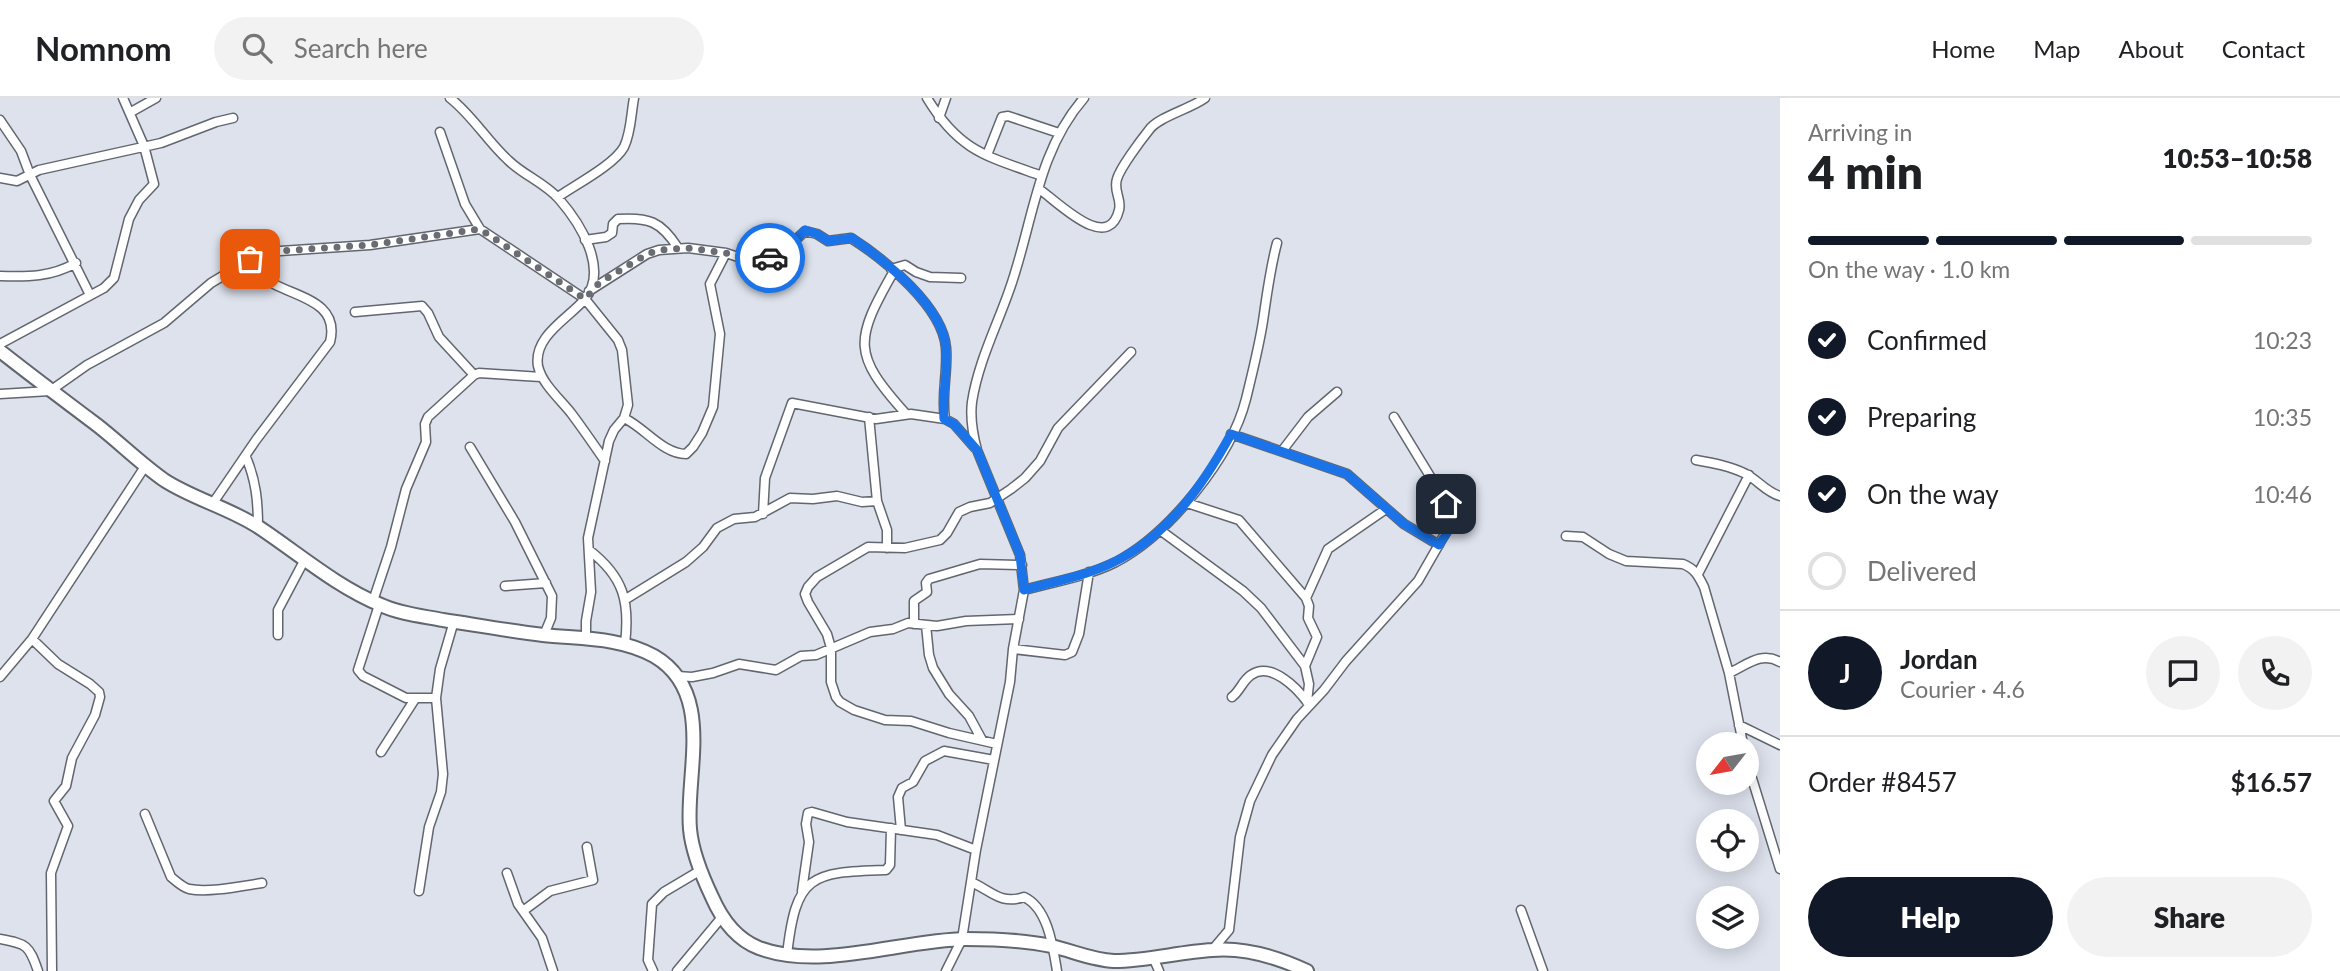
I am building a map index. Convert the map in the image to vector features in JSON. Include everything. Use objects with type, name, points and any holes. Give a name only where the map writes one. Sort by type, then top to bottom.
[{"type":"main road","points":[[0,351],[175,486],[258,527],[334,579],[376,603],[405,613],[544,635],[586,637],[625,644],[652,654],[665,663],[677,676],[694,724],[690,830],[701,870],[722,917],[740,937],[757,947],[787,955],[844,955],[962,939],[1020,941],[1052,946],[1100,960],[1129,961],[1213,950],[1240,950],[1299,969]]},
{"type":"street","points":[[0,344],[110,285],[114,278],[129,219],[139,200],[154,184],[144,146],[123,98]]},
{"type":"street","points":[[131,112],[156,98]]},
{"type":"street","points":[[450,98],[520,171],[558,197],[585,240],[595,267],[594,282],[587,295]]},
{"type":"street","points":[[558,197],[623,149],[628,136],[634,98]]},
{"type":"street","points":[[927,98],[939,118],[956,137],[987,155],[1042,176]]},
{"type":"street","points":[[939,118],[946,98]]},
{"type":"street","points":[[946,971],[962,939],[976,850],[1010,682],[1024,590],[1022,565],[977,450],[971,406],[978,371],[1009,291],[1045,162],[1059,133],[1084,98]]},
{"type":"street","points":[[1039,189],[1078,220],[1100,229],[1106,227],[1116,219],[1120,206],[1116,192],[1119,173],[1149,129],[1205,98]]},
{"type":"street","points":[[987,155],[1002,117],[1008,116],[1059,133]]},
{"type":"street","points":[[0,178],[17,181],[46,168],[161,143],[233,118]]},
{"type":"street","points":[[0,120],[17,142],[30,175],[90,295]]},
{"type":"street","points":[[440,132],[465,204],[480,229],[587,295],[621,345],[629,398],[624,418],[614,430],[589,529],[591,592],[586,637]]},
{"type":"street","points":[[585,240],[608,236],[618,219],[647,220],[657,223],[678,248]]},
{"type":"street","points":[[0,394],[50,391],[86,365],[164,323],[211,283],[250,259],[280,251],[370,245],[480,229]]},
{"type":"street","points":[[605,461],[589,436],[541,377],[538,364],[542,343],[587,295],[647,254],[678,248],[726,253],[744,259],[768,259],[790,247],[805,230],[828,241],[852,238],[916,292],[944,335],[944,419]]},
{"type":"street","points":[[1024,590],[1114,563],[1160,530],[1198,489],[1231,434],[1245,403],[1260,341],[1269,276],[1277,243]]},
{"type":"street","points":[[624,418],[642,428],[672,452],[685,454],[694,447],[713,407],[720,334],[709,284],[726,253]]},
{"type":"street","points":[[213,503],[256,440],[330,342],[331,324],[317,305],[307,297],[273,284],[250,259]]},
{"type":"street","points":[[0,276],[54,274],[76,263]]},
{"type":"street","points":[[906,414],[881,386],[865,359],[866,328],[873,307],[893,270],[905,265],[930,277],[961,278]]},
{"type":"street","points":[[355,312],[422,306],[439,337],[474,375]]},
{"type":"street","points":[[997,744],[911,721],[885,720],[840,702],[831,682],[831,648],[825,629],[808,602],[808,587],[817,577],[868,547],[905,548],[940,540],[959,512],[990,503],[1018,484],[1033,470],[1058,428],[1131,352]]},
{"type":"street","points":[[436,698],[406,698],[363,676],[358,670],[406,489],[426,442],[425,424],[428,417],[474,375],[487,373],[541,377]]},
{"type":"street","points":[[1282,451],[1308,417],[1337,392]]},
{"type":"street","points":[[763,514],[765,478],[792,403],[876,419],[906,414],[944,419],[954,424],[977,450]]},
{"type":"street","points":[[869,417],[877,501],[887,530],[887,548]]},
{"type":"street","points":[[1240,950],[1233,943],[1229,930],[1240,837],[1250,801],[1283,738],[1308,704],[1413,587],[1454,517],[1394,417]]},
{"type":"street","points":[[1231,434],[1347,474],[1386,509],[1439,545]]},
{"type":"street","points":[[470,447],[515,522],[547,583],[553,602],[551,618],[544,635]]},
{"type":"street","points":[[246,457],[258,493],[258,527]]},
{"type":"street","points":[[1696,460],[1718,464],[1749,475],[1768,491],[1780,496]]},
{"type":"street","points":[[0,677],[32,639],[146,465]]},
{"type":"street","points":[[1698,574],[1749,475]]},
{"type":"street","points":[[626,599],[686,562],[723,524],[734,519],[763,514],[790,498],[837,496],[862,502],[877,501]]},
{"type":"street","points":[[1187,503],[1239,520],[1306,598],[1309,606],[1308,618],[1317,637],[1305,666]]},
{"type":"street","points":[[1306,598],[1328,549],[1386,509]]},
{"type":"street","points":[[1160,530],[1262,608],[1305,666],[1309,684],[1308,704]]},
{"type":"street","points":[[1566,536],[1583,537],[1619,559],[1683,564],[1698,574],[1729,673],[1740,732]]},
{"type":"street","points":[[589,550],[603,561],[626,599],[628,615],[625,644]]},
{"type":"street","points":[[278,635],[278,610],[305,559]]},
{"type":"street","points":[[914,624],[914,601],[925,594],[929,579],[980,564],[1022,565]]},
{"type":"street","points":[[1013,649],[1065,655],[1072,652],[1079,634],[1089,572]]},
{"type":"street","points":[[505,586],[547,583]]},
{"type":"street","points":[[677,676],[692,677],[713,673],[739,664],[776,670],[801,656],[816,655],[870,632],[914,624],[948,625],[983,619],[1019,619]]},
{"type":"street","points":[[419,891],[429,827],[442,792],[443,774],[436,698],[440,669],[454,621]]},
{"type":"street","points":[[926,625],[933,668],[949,694],[970,716],[982,740]]},
{"type":"street","points":[[32,639],[58,664],[90,684],[99,692],[100,698],[95,715],[72,758],[66,786],[54,801],[68,826],[51,873],[52,971]]},
{"type":"street","points":[[1729,673],[1762,657],[1780,662]]},
{"type":"street","points":[[1232,697],[1250,676],[1259,671],[1268,672],[1294,688],[1308,704]]},
{"type":"street","points":[[381,752],[415,699]]},
{"type":"street","points":[[1739,725],[1780,745]]},
{"type":"street","points":[[901,830],[898,797],[902,788],[913,782],[925,761],[944,751],[994,760]]},
{"type":"street","points":[[1757,795],[1780,869]]},
{"type":"street","points":[[787,955],[789,932],[802,891],[809,842],[806,824],[808,813],[847,822],[937,835],[976,850]]},
{"type":"street","points":[[145,814],[171,877],[188,889],[262,883]]},
{"type":"street","points":[[802,891],[813,880],[828,874],[886,870],[890,865],[891,828]]},
{"type":"street","points":[[523,912],[550,891],[593,880],[587,847]]},
{"type":"street","points":[[653,971],[648,960],[652,904],[664,892],[701,870]]},
{"type":"street","points":[[507,873],[523,912],[542,938],[553,971]]},
{"type":"street","points":[[971,882],[1002,899],[1029,899],[1044,918],[1058,971]]},
{"type":"street","points":[[1521,910],[1543,971]]},
{"type":"street","points":[[677,971],[722,917]]},
{"type":"street","points":[[1213,950],[1229,930]]},
{"type":"street","points":[[0,939],[25,945],[30,949],[38,971]]},
{"type":"street","points":[[1153,957],[1159,971]]},
{"type":"way so far","points":[[250,259],[280,251],[370,245],[480,229],[585,299],[589,291],[599,283],[647,254],[659,250],[688,248],[726,253],[744,259],[770,258]]},
{"type":"route","points":[[770,258],[790,247],[805,230],[828,241],[843,237],[852,238],[916,292],[944,335],[944,419],[954,424],[977,450],[1020,555],[1024,590],[1102,568],[1146,542],[1187,503],[1220,456],[1231,434],[1347,474],[1404,524],[1439,545],[1454,517],[1446,504]]}]
